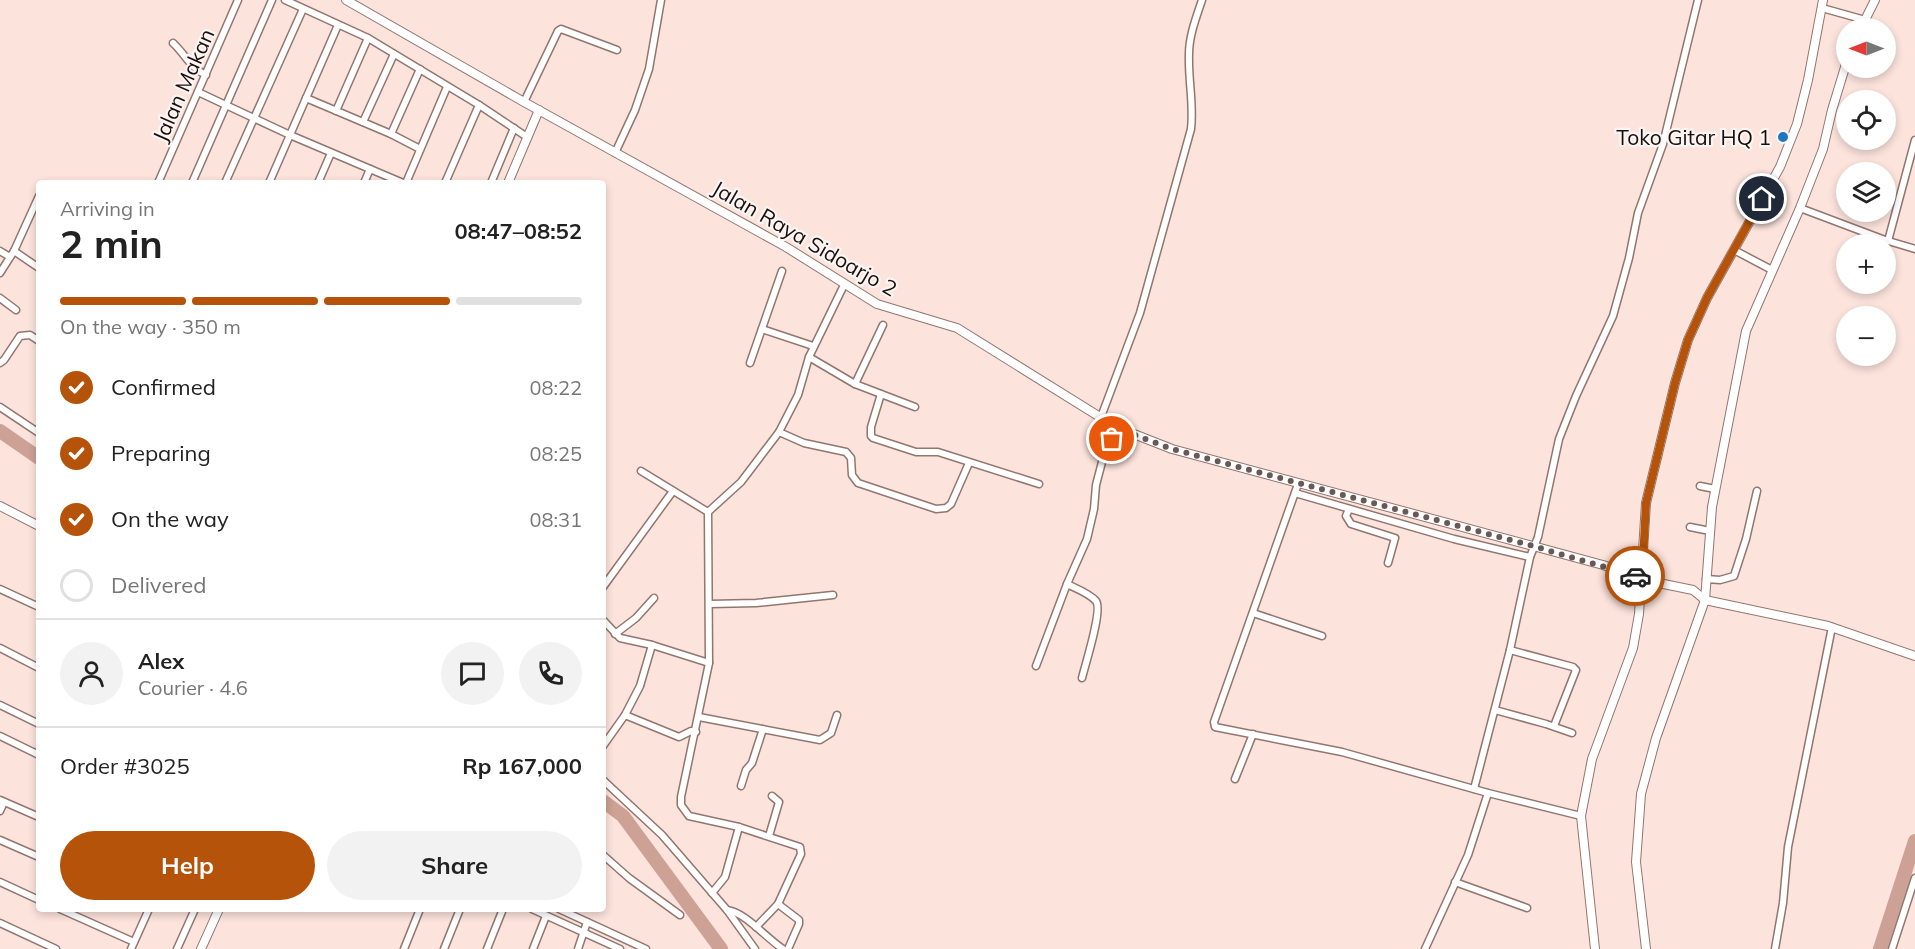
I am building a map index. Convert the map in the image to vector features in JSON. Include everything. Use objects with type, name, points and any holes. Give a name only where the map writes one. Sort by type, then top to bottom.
[{"type":"street","name":"Jalan Makan","points":[[159,180],[238,0]]},
{"type":"street","points":[[193,180],[272,0]]},
{"type":"street","points":[[285,0],[368,38],[527,137]]},
{"type":"street","name":"Jalan Raya Sidoarjo 2","points":[[346,0],[538,112],[777,241],[841,289],[877,304],[957,328],[1101,417],[1115,429],[1296,489],[1531,552],[1693,590],[1705,600],[1832,627],[1915,656]]},
{"type":"street","points":[[615,153],[635,110],[649,69],[661,0]]},
{"type":"street","points":[[1101,417],[1140,313],[1189,138],[1193,110],[1189,54],[1193,25],[1202,0]]},
{"type":"street","points":[[1474,789],[1510,650],[1531,552],[1538,537],[1559,439],[1613,315],[1629,258],[1638,213],[1663,144],[1698,0]]},
{"type":"street","points":[[1866,18],[1875,0]]},
{"type":"street","points":[[1595,949],[1581,816],[1592,759],[1632,648],[1649,581],[1646,503],[1675,383],[1688,340],[1702,309],[1780,167],[1797,124],[1826,7],[1859,18]]},
{"type":"street","points":[[226,180],[303,9]]},
{"type":"street","points":[[270,180],[338,25]]},
{"type":"street","points":[[524,102],[561,29],[617,50]]},
{"type":"street","points":[[336,111],[368,38]]},
{"type":"street","points":[[173,43],[192,66],[206,75]]},
{"type":"street","points":[[363,122],[394,54]]},
{"type":"street","points":[[391,134],[420,69]]},
{"type":"street","points":[[1646,949],[1636,862],[1641,794],[1656,738],[1705,600],[1714,489],[1746,331],[1823,150],[1842,78]]},
{"type":"street","points":[[405,180],[447,87]]},
{"type":"street","points":[[198,92],[290,135],[397,180]]},
{"type":"street","points":[[306,98],[391,134],[420,150]]},
{"type":"street","points":[[446,180],[479,105]]},
{"type":"street","points":[[509,180],[538,112]]},
{"type":"street","points":[[492,180],[514,128]]},
{"type":"street","points":[[1890,234],[1915,140]]},
{"type":"street","points":[[319,180],[331,153]]},
{"type":"street","points":[[365,180],[370,169]]},
{"type":"street","points":[[0,273],[12,254],[36,202]]},
{"type":"street","points":[[1800,208],[1875,234]]},
{"type":"street","points":[[1896,242],[1915,249]]},
{"type":"street","points":[[0,251],[12,254],[36,266]]},
{"type":"street","points":[[1735,251],[1772,270]]},
{"type":"street","points":[[750,363],[782,271]]},
{"type":"street","points":[[756,927],[778,904],[801,852],[797,845],[739,827],[690,816],[681,805],[710,663],[708,512],[741,482],[778,432],[798,394],[813,346],[841,289]]},
{"type":"street","points":[[0,298],[16,310]]},
{"type":"street","points":[[855,384],[883,325]]},
{"type":"street","points":[[762,329],[813,346]]},
{"type":"street","points":[[0,363],[20,336],[30,335],[36,338]]},
{"type":"street","points":[[809,357],[855,384],[915,407]]},
{"type":"street","points":[[881,394],[871,428],[873,438],[916,452],[938,452],[1039,484]]},
{"type":"street","points":[[0,407],[36,431]]},
{"type":"street","points":[[1036,666],[1087,539],[1094,509],[1096,485],[1115,429]]},
{"type":"street","points":[[778,432],[804,443],[846,452],[851,458],[852,475],[858,483],[936,508],[946,508],[951,504],[969,463]]},
{"type":"street","points":[[641,471],[708,512]]},
{"type":"street","points":[[1702,487],[1714,489]]},
{"type":"street","points":[[1531,552],[1454,539],[1349,509],[1296,489],[1214,722],[1216,728],[1342,752],[1488,793],[1581,816]]},
{"type":"street","points":[[606,583],[673,491]]},
{"type":"street","points":[[1706,579],[1720,580],[1734,576],[1746,539],[1757,491]]},
{"type":"street","points":[[0,506],[36,524]]},
{"type":"street","points":[[1349,509],[1346,516],[1351,524],[1395,538],[1388,563]]},
{"type":"street","points":[[1695,528],[1710,531]]},
{"type":"street","points":[[1067,584],[1095,600],[1098,606],[1082,678]]},
{"type":"street","points":[[0,589],[36,606]]},
{"type":"street","points":[[710,604],[756,603],[833,595]]},
{"type":"street","points":[[617,636],[654,598]]},
{"type":"street","points":[[1253,613],[1322,636]]},
{"type":"street","points":[[606,623],[617,636],[710,663]]},
{"type":"street","points":[[1775,949],[1783,903],[1788,847],[1832,627]]},
{"type":"street","points":[[606,742],[625,715],[640,686],[652,645]]},
{"type":"street","points":[[0,648],[36,666]]},
{"type":"street","points":[[1510,650],[1573,667],[1576,670],[1554,726]]},
{"type":"street","points":[[0,705],[36,723]]},
{"type":"street","points":[[1495,710],[1554,726],[1572,734]]},
{"type":"street","points":[[625,715],[679,737],[690,731],[696,732]]},
{"type":"street","points":[[699,717],[820,740],[831,733],[837,715]]},
{"type":"street","points":[[741,786],[746,770],[752,763],[763,729]]},
{"type":"street","points":[[1236,779],[1253,734]]},
{"type":"street","points":[[0,736],[36,754]]},
{"type":"street","points":[[606,783],[662,835],[727,910],[755,949]]},
{"type":"street","points":[[1425,949],[1468,855],[1488,793]]},
{"type":"street","points":[[770,836],[779,802],[772,796]]},
{"type":"street","points":[[0,812],[2,801],[36,816]]},
{"type":"street","points":[[712,893],[725,877],[739,827]]},
{"type":"street","points":[[0,840],[36,856]]},
{"type":"street","points":[[606,858],[629,878],[680,915]]},
{"type":"street","points":[[1892,949],[1915,878]]},
{"type":"street","points":[[0,882],[36,899]]},
{"type":"street","points":[[1455,882],[1527,908]]},
{"type":"street","points":[[778,904],[799,920],[788,949]]},
{"type":"street","points":[[727,910],[739,914],[783,949]]},
{"type":"street","points":[[66,912],[133,946],[148,912]]},
{"type":"street","points":[[177,949],[194,912]]},
{"type":"street","points":[[201,949],[218,912]]},
{"type":"street","points":[[404,949],[419,912]]},
{"type":"street","points":[[444,949],[459,912]]},
{"type":"street","points":[[487,949],[502,912]]},
{"type":"street","points":[[538,912],[620,949]]},
{"type":"street","points":[[565,912],[646,949]]},
{"type":"street","points":[[533,949],[546,916]]},
{"type":"street","points":[[578,949],[587,922]]},
{"type":"street","points":[[0,923],[56,949]]},
{"type":"waterway","points":[[0,431],[36,456]]},
{"type":"waterway","points":[[606,803],[623,816],[721,949]]},
{"type":"waterway","points":[[1880,949],[1915,841]]},
{"type":"way so far","points":[[1112,439],[1116,428],[1172,449],[1603,565],[1635,576]]},
{"type":"place","name":"Toko Gitar HQ 1","points":[[1783,137]]},
{"type":"route","points":[[1635,576],[1642,579],[1646,503],[1675,383],[1688,340],[1707,298],[1762,199]]}]
